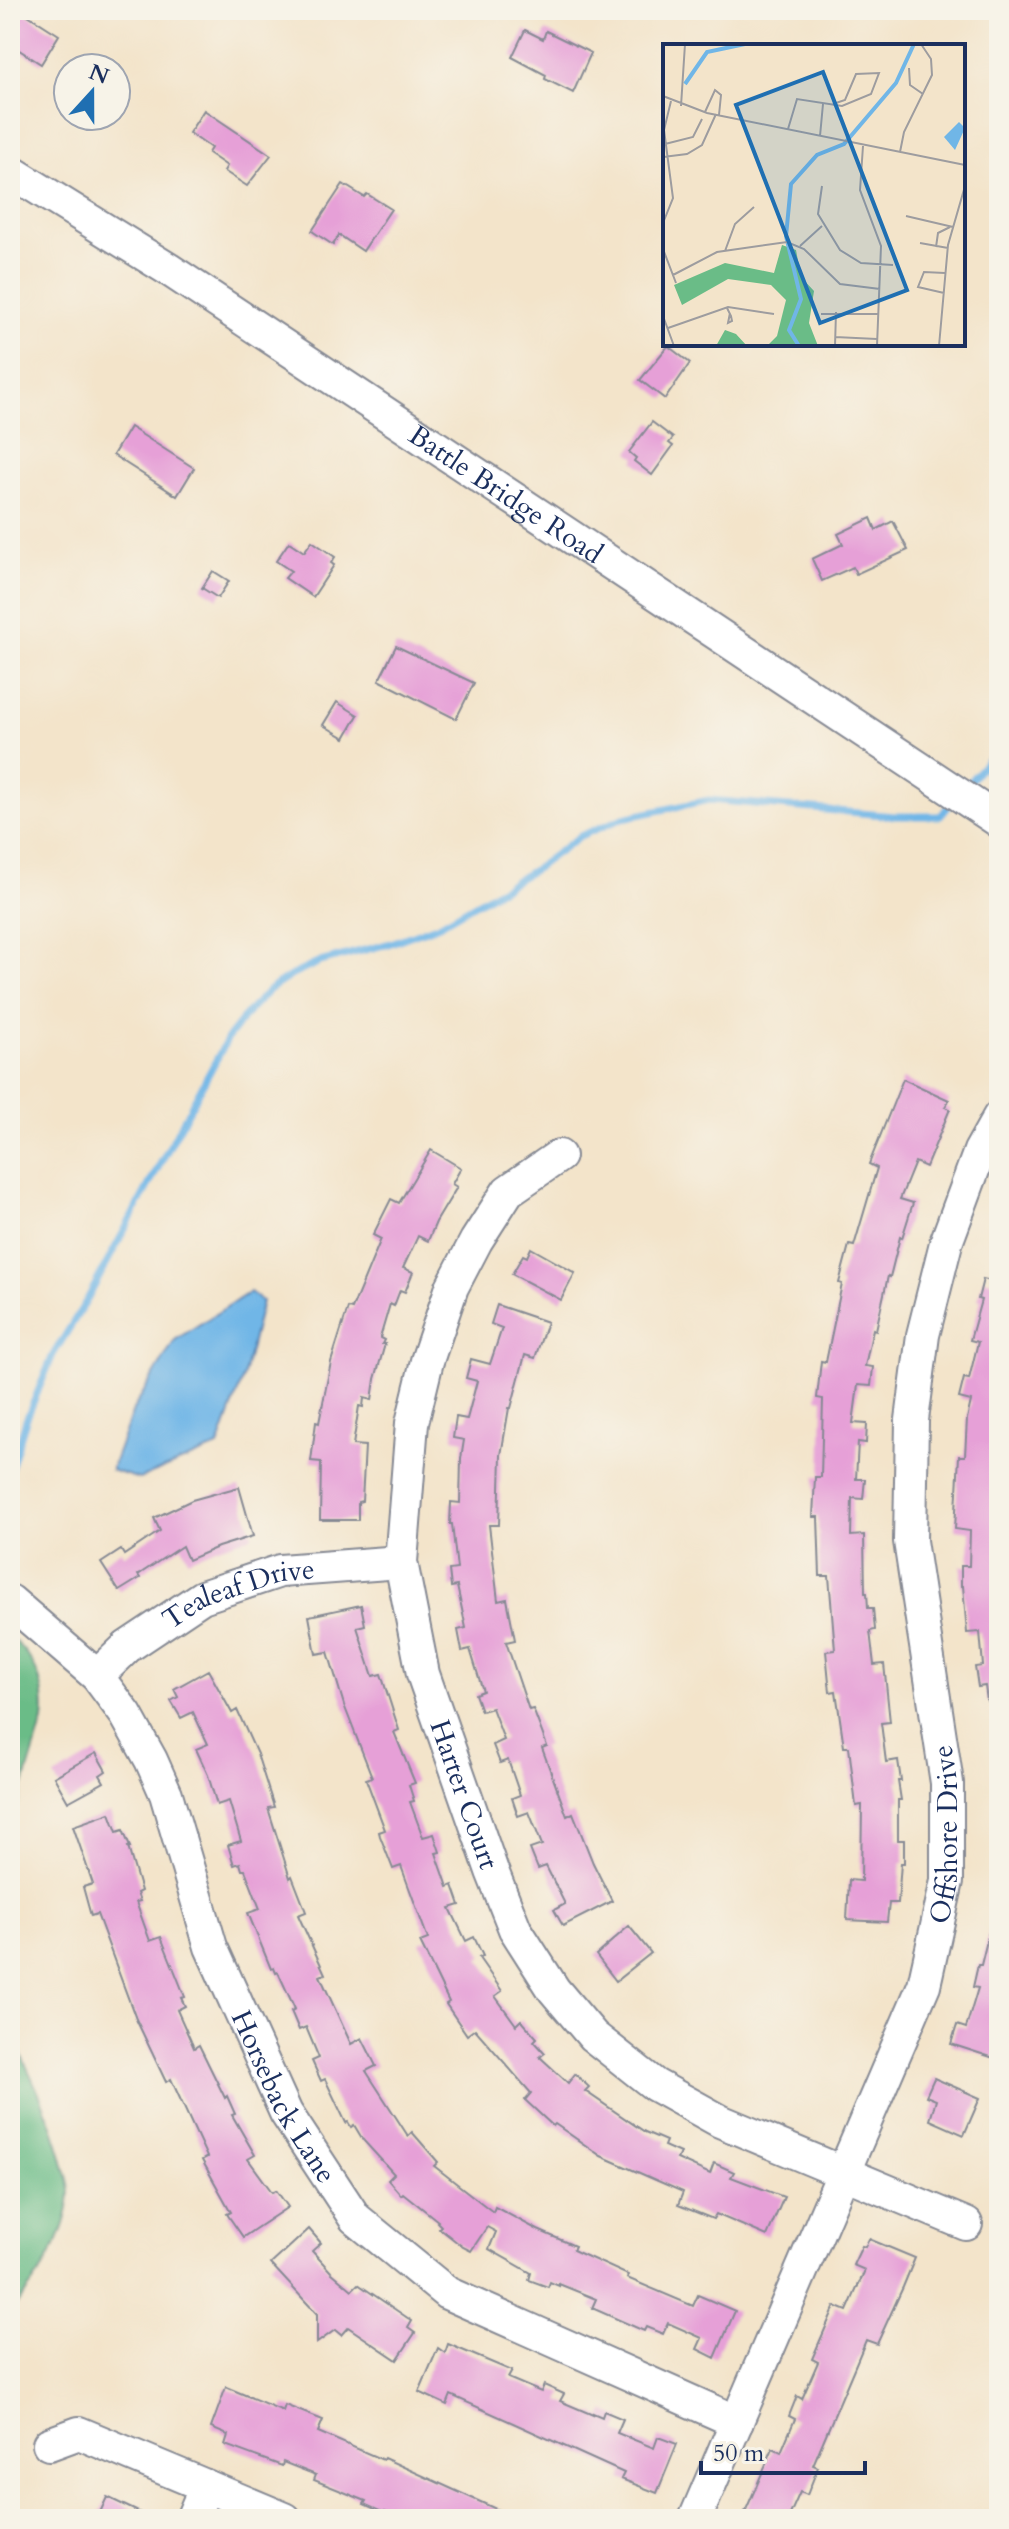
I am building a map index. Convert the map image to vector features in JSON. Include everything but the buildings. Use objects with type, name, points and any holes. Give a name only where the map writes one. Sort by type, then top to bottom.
[{"type":"street","name":"Battle Bridge Road","points":[[10,171],[168,269],[999,821]]},
{"type":"street","name":"Offshore Drive","points":[[695,2519],[924,1985],[947,1881],[947,1783],[910,1541],[912,1420],[923,1335],[946,1243],[980,1151],[999,1117]]},
{"type":"street","name":"Harter Court","points":[[559,1156],[508,1191],[476,1241],[452,1287],[427,1361],[412,1423],[401,1562],[423,1674],[487,1857],[515,1929],[554,1990],[593,2036],[655,2085],[720,2121],[966,2224]]},
{"type":"street","name":"Tealeaf Drive","points":[[97,1676],[127,1647],[202,1597],[280,1571],[401,1562]]},
{"type":"street","name":"Horseback Lane","points":[[10,1601],[97,1676],[126,1715],[166,1794],[211,1947],[286,2113],[355,2218],[447,2293],[737,2422]]},
{"type":"street","points":[[49,2444],[79,2433],[285,2519]]},
{"type":"street","points":[[192,2519],[206,2486]]},
{"type":"green space","points":[[10,1637],[27,1655],[38,1674],[44,1709],[10,1831]]},
{"type":"green space","points":[[10,2031],[48,2116],[70,2193],[63,2226],[49,2258],[10,2313]]},
{"type":"water","points":[[250,1292],[262,1301],[244,1375],[218,1447],[139,1479],[111,1470],[134,1408],[175,1340]]},
{"type":"waterway","points":[[964,788],[999,747]]},
{"type":"waterway","points":[[10,1471],[26,1420],[53,1355],[88,1298],[229,1036],[269,990],[320,962],[391,943],[439,925],[535,869],[580,836],[623,818],[709,800],[895,816],[940,816],[953,801]]}]
